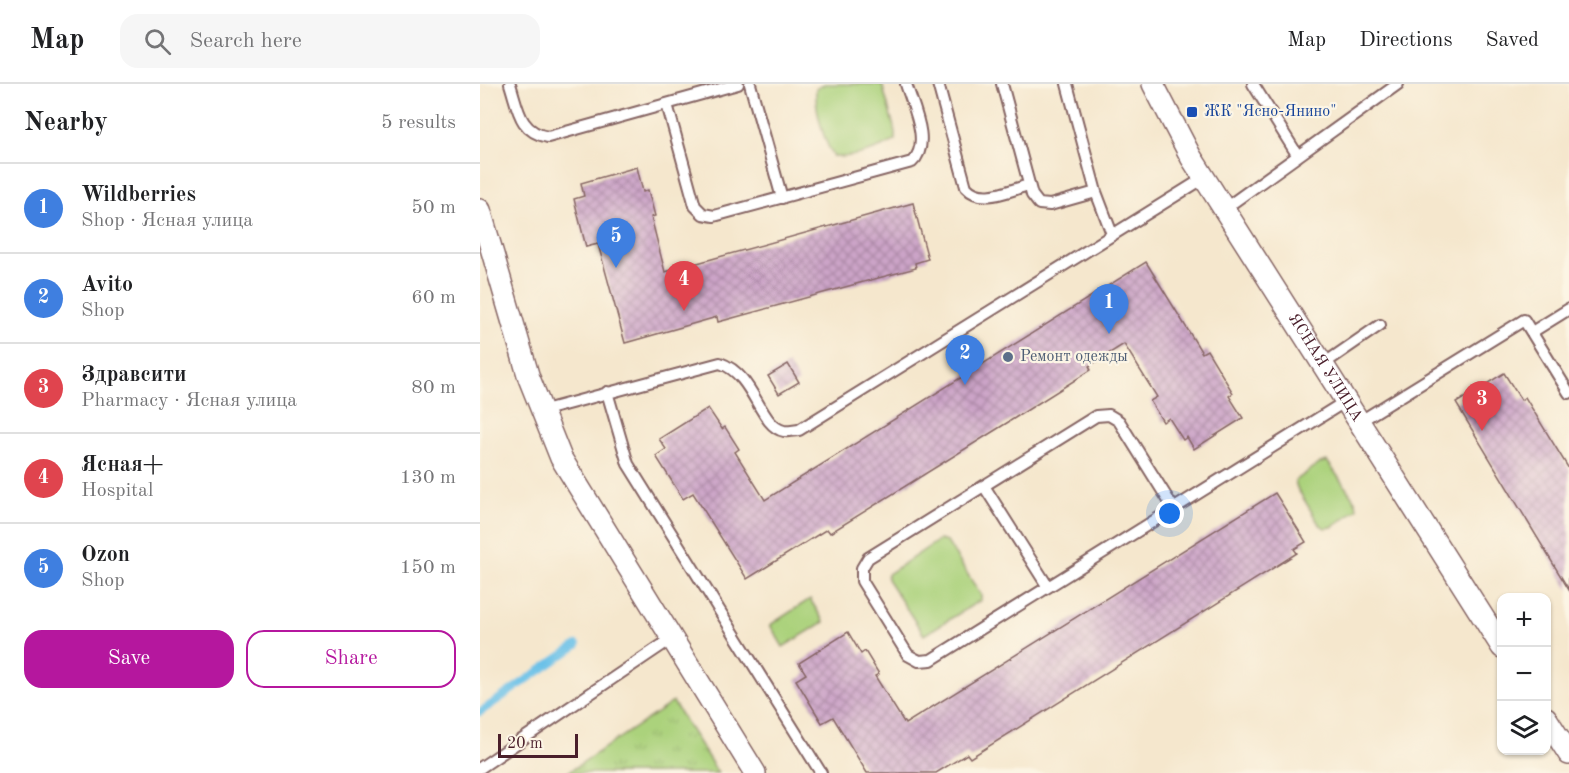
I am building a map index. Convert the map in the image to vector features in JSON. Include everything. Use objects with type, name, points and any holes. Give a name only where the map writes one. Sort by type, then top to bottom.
[{"type":"street","name":"ЯСНАЯ УЛИЦА","points":[[1153,84],[1171,122],[1204,178],[1497,639]]},
{"type":"street","points":[[480,210],[508,313],[541,411],[561,458],[755,773]]},
{"type":"street","points":[[1551,726],[1569,754]]},
{"type":"lane","points":[[510,84],[523,124],[534,135],[548,136],[738,84]]},
{"type":"lane","points":[[750,84],[782,198]]},
{"type":"lane","points":[[667,104],[695,206],[703,214],[714,216],[912,162],[920,154],[922,143],[906,84]]},
{"type":"lane","points":[[938,84],[966,187],[973,195],[983,197],[1029,185]]},
{"type":"lane","points":[[1002,84],[1029,185],[1039,204],[1050,205],[1096,192]]},
{"type":"lane","points":[[1067,84],[1096,192],[1112,234]]},
{"type":"lane","points":[[1253,84],[1298,156]]},
{"type":"lane","points":[[1224,209],[1398,84]]},
{"type":"lane","points":[[541,411],[720,363],[733,368],[742,375],[771,423],[784,431],[799,430],[1204,178]]},
{"type":"lane","points":[[1532,332],[1569,309]]},
{"type":"lane","points":[[1359,422],[1524,320],[1569,393]]},
{"type":"lane","points":[[1322,365],[1380,325]]},
{"type":"lane","points":[[607,392],[628,464],[821,773]]},
{"type":"lane","points":[[1174,509],[1119,421],[1108,415],[1096,416],[868,558],[861,568],[862,581],[908,655],[919,661],[931,660],[1174,509],[1346,401]]},
{"type":"lane","points":[[984,486],[1048,587]]},
{"type":"lane","points":[[480,768],[671,639]]},
{"type":"green space","points":[[824,84],[882,84],[895,131],[895,140],[866,153],[834,157],[818,115],[816,89]]},
{"type":"green space","points":[[1327,461],[1356,502],[1357,509],[1332,527],[1325,528],[1319,524],[1295,481],[1320,463]]},
{"type":"green space","points":[[939,540],[947,542],[981,595],[981,600],[924,635],[887,579],[887,575]]},
{"type":"green space","points":[[810,599],[824,622],[783,647],[770,625]]},
{"type":"green space","points":[[673,702],[718,773],[567,773]]},
{"type":"building","points":[[637,167],[643,192],[648,190],[655,216],[651,217],[665,272],[913,203],[928,259],[915,263],[916,268],[718,322],[717,317],[625,343],[598,244],[586,247],[574,199],[584,196],[581,183]]},
{"type":"building","points":[[1146,262],[1202,353],[1207,350],[1233,393],[1229,396],[1243,418],[1194,449],[1187,437],[1183,440],[1169,418],[1163,422],[1150,401],[1157,397],[1124,344],[1089,366],[1091,370],[1010,421],[830,533],[827,529],[747,579],[693,493],[683,499],[656,456],[666,449],[659,439],[708,408],[722,429],[725,427],[739,449],[735,452],[765,500]]},
{"type":"building","points":[[788,364],[799,382],[779,394],[768,376]]},
{"type":"building","points":[[1504,373],[1521,400],[1525,397],[1569,469],[1569,590],[1456,403]]},
{"type":"building","points":[[1275,493],[1306,542],[1294,549],[1297,553],[970,758],[967,754],[936,773],[867,773],[833,717],[822,723],[796,680],[806,674],[799,663],[848,632],[861,654],[865,651],[879,674],[875,676],[905,724]]},
{"type":"waterway","points":[[480,712],[577,645]]},
{"type":"place","name":"ЖК \"Ясно-Янино\"","points":[[1192,112]]},
{"type":"place","name":"Ozon","points":[[616,268]]},
{"type":"place","name":"Ясная+","points":[[684,311]]},
{"type":"place","name":"Wildberries","points":[[1109,334]]},
{"type":"place","name":"Ремонт одежды","points":[[1008,357]]},
{"type":"place","name":"Avito","points":[[965,385]]},
{"type":"place","name":"Здравсити","points":[[1482,431]]}]
